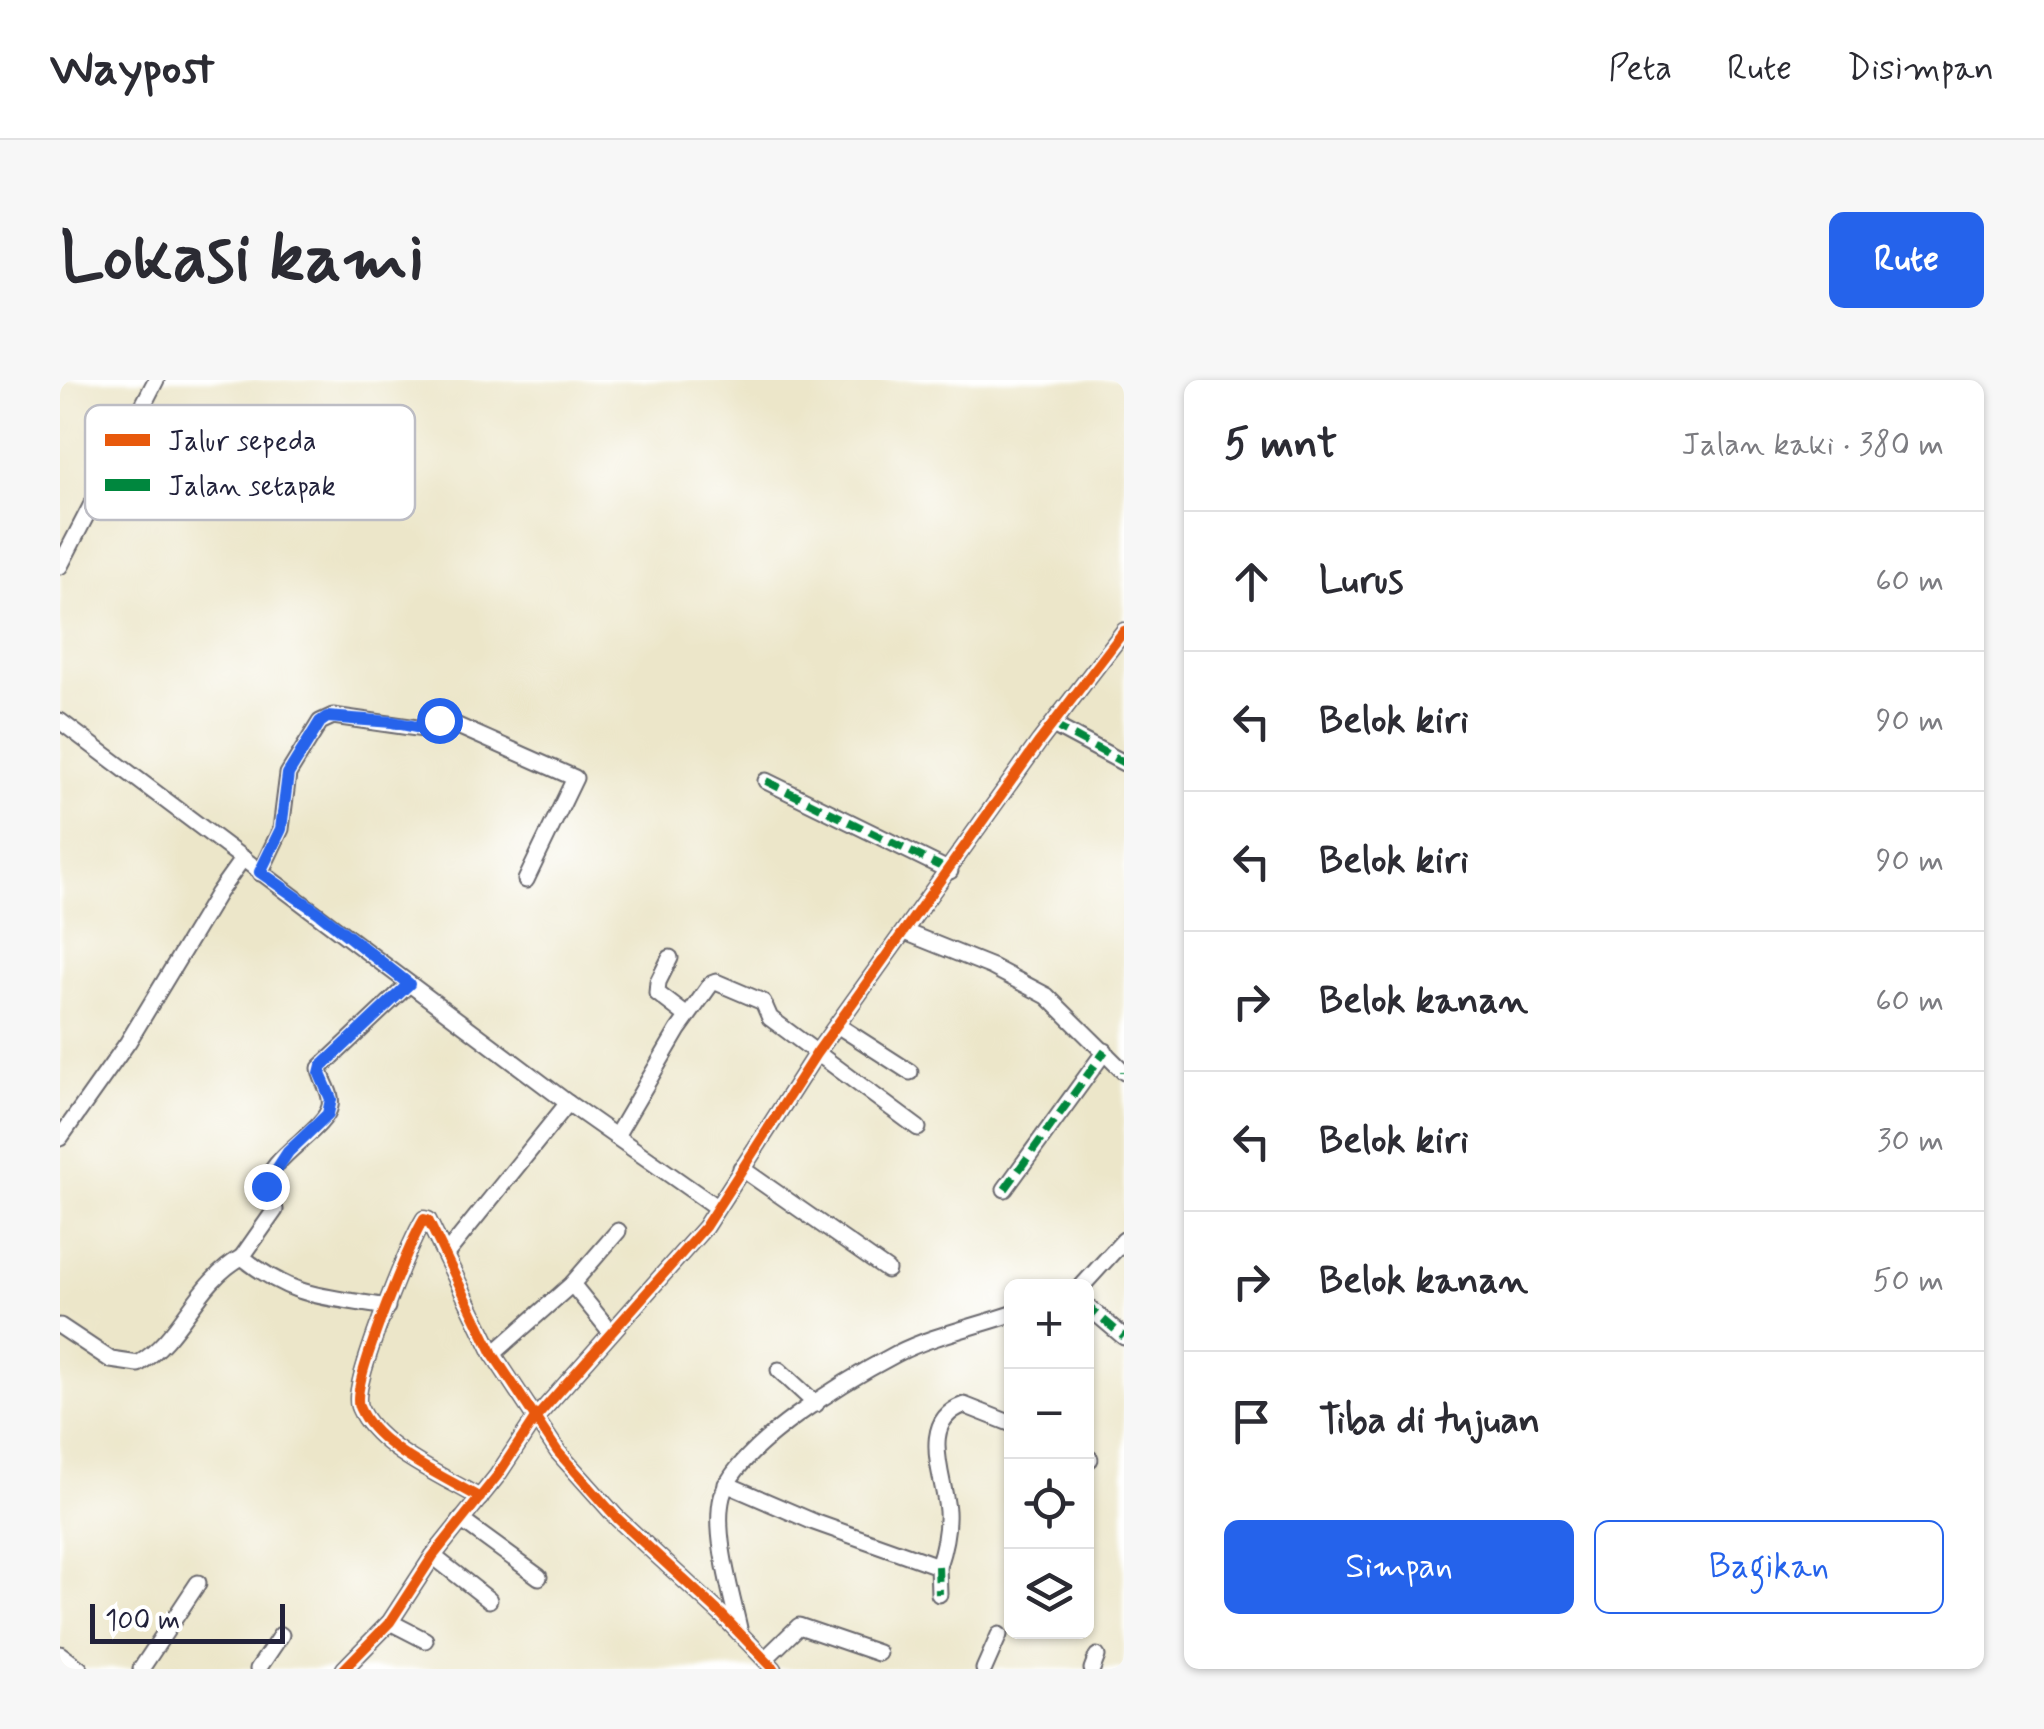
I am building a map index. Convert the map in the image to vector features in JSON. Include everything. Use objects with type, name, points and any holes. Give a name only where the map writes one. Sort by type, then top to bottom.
[{"type":"street","points":[[143,405],[156,380]]},
{"type":"street","points":[[60,566],[85,518]]},
{"type":"street","points":[[344,1669],[390,1622],[433,1556],[480,1498],[534,1420],[690,1245],[816,1054],[1124,631]]},
{"type":"street","points":[[260,872],[281,829],[285,781],[294,761],[320,722],[333,716],[431,730],[439,720],[446,720],[576,778],[526,880]]},
{"type":"street","points":[[60,721],[568,1103],[716,1207]]},
{"type":"street","points":[[1053,725],[1124,763]]},
{"type":"street","points":[[766,780],[950,871]]},
{"type":"street","points":[[60,1138],[128,1042],[242,858]]},
{"type":"street","points":[[905,932],[992,967],[1048,996],[1124,1072]]},
{"type":"street","points":[[670,958],[657,993],[687,1016]]},
{"type":"street","points":[[616,1136],[687,1016],[711,984],[718,983],[763,1002],[770,1018],[918,1128]]},
{"type":"street","points":[[60,1326],[111,1360],[138,1364],[159,1347],[209,1281],[242,1257],[275,1210],[266,1189],[270,1176],[300,1138],[328,1114],[331,1099],[320,1068],[409,984]]},
{"type":"street","points":[[837,1025],[910,1072]]},
{"type":"street","points":[[1004,1188],[1105,1052]]},
{"type":"street","points":[[447,1253],[568,1103]]},
{"type":"street","points":[[741,1168],[886,1270]]},
{"type":"street","points":[[480,1498],[392,1445],[374,1430],[358,1407],[357,1396],[388,1306],[424,1218],[447,1253],[492,1354],[534,1420],[617,1518],[770,1664],[798,1626],[878,1653]]},
{"type":"street","points":[[492,1354],[572,1284],[618,1231]]},
{"type":"street","points":[[1088,1279],[1124,1240]]},
{"type":"street","points":[[242,1257],[285,1287],[388,1306]]},
{"type":"street","points":[[572,1284],[610,1331]]},
{"type":"street","points":[[1094,1313],[1124,1337]]},
{"type":"street","points":[[740,1633],[724,1556],[720,1507],[726,1484],[758,1445],[898,1352],[1004,1317]]},
{"type":"street","points":[[779,1370],[816,1404]]},
{"type":"street","points":[[939,1594],[938,1566],[947,1527],[947,1506],[936,1455],[946,1419],[952,1410],[968,1406],[1004,1421]]},
{"type":"street","points":[[726,1484],[814,1522],[938,1566]]},
{"type":"street","points":[[461,1520],[539,1577]]},
{"type":"street","points":[[433,1556],[489,1600]]},
{"type":"street","points":[[141,1669],[198,1583]]},
{"type":"street","points":[[390,1622],[425,1640]]},
{"type":"street","points":[[258,1669],[281,1634]]},
{"type":"street","points":[[984,1669],[999,1635]]},
{"type":"street","points":[[60,1654],[80,1669]]},
{"type":"marked path","points":[[1053,725],[1124,763]]},
{"type":"marked path","points":[[766,781],[950,871]]},
{"type":"marked path","points":[[1005,1189],[1105,1051]]},
{"type":"marked path","points":[[1094,1312],[1124,1337]]},
{"type":"marked path","points":[[938,1566],[939,1594]]},
{"type":"cycle path","points":[[344,1669],[390,1622],[433,1556],[497,1476],[534,1420],[705,1227],[816,1054],[1039,742],[1124,631]]},
{"type":"cycle path","points":[[480,1498],[399,1451],[371,1426],[358,1405],[360,1384],[375,1336],[424,1219],[428,1220],[493,1354],[558,1452],[617,1518],[774,1669]]},
{"type":"route","points":[[266,1186],[300,1138],[328,1114],[331,1099],[320,1068],[409,984],[260,872],[281,829],[285,781],[294,761],[327,717],[392,722],[431,730],[439,720]]}]
